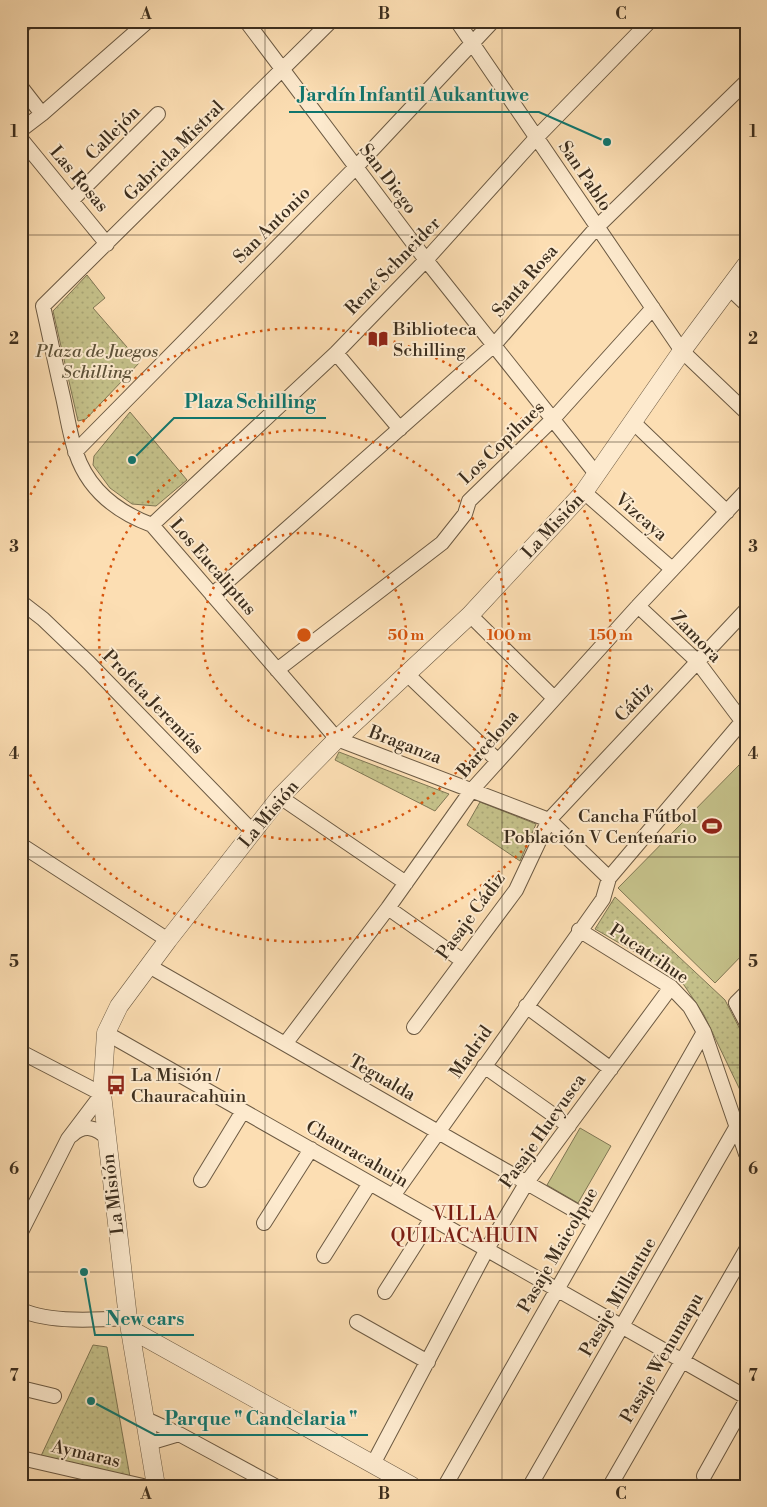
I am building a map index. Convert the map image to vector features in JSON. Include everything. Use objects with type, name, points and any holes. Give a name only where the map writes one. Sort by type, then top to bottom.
[{"type":"street","points":[[21,27],[28,21]]},
{"type":"street","points":[[21,130],[42,114],[148,21]]},
{"type":"street","name":"San Diego","points":[[246,21],[426,260],[598,475]]},
{"type":"street","name":"Gabriela Mistral","points":[[43,306],[331,21]]},
{"type":"street","name":"San Pablo","points":[[456,21],[682,351]]},
{"type":"street","name":"San Antonio","points":[[75,452],[356,167],[494,21]]},
{"type":"street","name":"René Schneider","points":[[152,525],[336,353],[426,260],[536,138],[650,21]]},
{"type":"street","name":"Santa Rosa","points":[[212,594],[494,345],[597,227],[746,82]]},
{"type":"street","points":[[21,87],[42,114]]},
{"type":"street","name":"Callejón","points":[[72,200],[158,114]]},
{"type":"street","name":"Las Rosas","points":[[21,140],[107,244]]},
{"type":"street","name":"La Misión","points":[[156,1486],[129,1323],[102,1094],[106,1033],[118,1006],[280,797],[337,739],[470,615],[584,492],[598,475],[682,351],[746,265]]},
{"type":"street","points":[[728,287],[746,304]]},
{"type":"street","name":"Los Eucaliptus","points":[[43,306],[75,452],[87,476],[104,497],[126,514],[152,525],[337,739]]},
{"type":"street","name":"Los Copihues","points":[[277,670],[442,544],[466,514],[469,501],[553,420],[653,308]]},
{"type":"street","points":[[682,351],[746,412]]},
{"type":"street","points":[[336,353],[400,429]]},
{"type":"street","points":[[634,422],[727,512]]},
{"type":"street","name":"Barcelona","points":[[285,1044],[388,908],[471,791],[638,606],[746,491]]},
{"type":"street","name":"Vizcaya","points":[[584,492],[672,569]]},
{"type":"street","name":"Profeta Jeremías","points":[[21,602],[44,619],[89,663],[253,832]]},
{"type":"street","name":"Zamora","points":[[638,606],[697,661],[744,719]]},
{"type":"street","name":"Cádiz","points":[[549,820],[746,610]]},
{"type":"street","points":[[470,615],[554,698]]},
{"type":"street","points":[[408,674],[497,760]]},
{"type":"street","points":[[579,930],[603,899],[609,878],[744,719]]},
{"type":"street","name":"Braganza","points":[[337,739],[549,820],[609,878]]},
{"type":"street","points":[[280,797],[406,883]]},
{"type":"street","name":"Pasaje Cádiz","points":[[414,1028],[516,890],[549,820]]},
{"type":"street","points":[[21,845],[168,940]]},
{"type":"street","points":[[388,908],[463,961]]},
{"type":"street","name":"Pucatrihue","points":[[579,930],[671,987],[690,1007],[704,1032],[746,1154]]},
{"type":"street","name":"Madrid","points":[[393,1196],[579,930]]},
{"type":"street","name":"Tegualda","points":[[149,966],[596,1222]]},
{"type":"street","name":"Pasaje Hueyusca","points":[[373,1464],[487,1250],[527,1182],[671,987]]},
{"type":"street","points":[[741,998],[746,1022]]},
{"type":"street","points":[[526,1006],[611,1069]]},
{"type":"street","name":"Pasaje Maicolpue","points":[[445,1486],[704,1032]]},
{"type":"street","name":"Chauracahuin","points":[[106,1033],[746,1396]]},
{"type":"street","points":[[21,1232],[68,1139],[102,1094],[22,1054]]},
{"type":"street","points":[[484,1066],[569,1126]]},
{"type":"street","points":[[200,1180],[243,1111]]},
{"type":"street","name":"Pasaje Millantue","points":[[530,1486],[737,1126]]},
{"type":"street","points":[[68,1139],[75,1132],[84,1128],[95,1129],[107,1138]]},
{"type":"street","points":[[264,1223],[310,1149]]},
{"type":"street","points":[[324,1256],[370,1183]]},
{"type":"street","points":[[385,1292],[432,1218]]},
{"type":"street","name":"Pasaje Wenumapu","points":[[610,1486],[746,1250]]},
{"type":"street","points":[[21,1310],[34,1316],[129,1323],[412,1486]]},
{"type":"street","points":[[357,1322],[428,1362]]},
{"type":"street","points":[[21,1388],[54,1396]]},
{"type":"street","points":[[704,1476],[746,1401]]},
{"type":"street","points":[[146,1419],[179,1434],[272,1485]]},
{"type":"street","points":[[149,1443],[179,1434]]},
{"type":"street","name":"Aymaras","points":[[21,1458],[143,1486]]},
{"type":"green space","name":"Plaza de Juegos Schilling","points":[[87,275],[105,298],[93,308],[140,362],[86,419],[78,421],[53,311]]},
{"type":"green space","points":[[130,412],[187,480],[156,506],[132,504],[110,488],[93,465],[94,456]]},
{"type":"green space","points":[[339,752],[449,794],[435,811],[335,760]]},
{"type":"green space","name":"Cancha Fútbol Población V Centenario","points":[[743,761],[746,764],[746,951],[715,983],[618,888]]},
{"type":"green space","points":[[480,802],[536,824],[520,861],[467,825]]},
{"type":"green space","points":[[615,897],[725,1000],[746,1041],[746,1109],[740,1090],[704,1015],[684,985],[666,970],[595,929]]},
{"type":"green space","points":[[580,1128],[611,1146],[578,1203],[547,1185]]},
{"type":"green space","points":[[93,1345],[107,1347],[130,1477],[41,1456]]},
{"type":"place","name":"Jardín Infantil Aukantuwe","points":[[607,142]]},
{"type":"place","name":"Biblioteca Schilling","points":[[378,339]]},
{"type":"place","name":"Plaza Schilling","points":[[132,460]]},
{"type":"place","name":"Cancha Fútbol Población V Centenario","points":[[712,826]]},
{"type":"place","name":"La Misión / Chauracahuin","points":[[116,1085]]},
{"type":"place","name":"New cars","points":[[84,1272]]},
{"type":"place","name":"Parque \" Candelaria \"","points":[[91,1401]]},
{"type":"district","name":"VILLA QUILACAHUIN","points":[[465,1225]]}]
